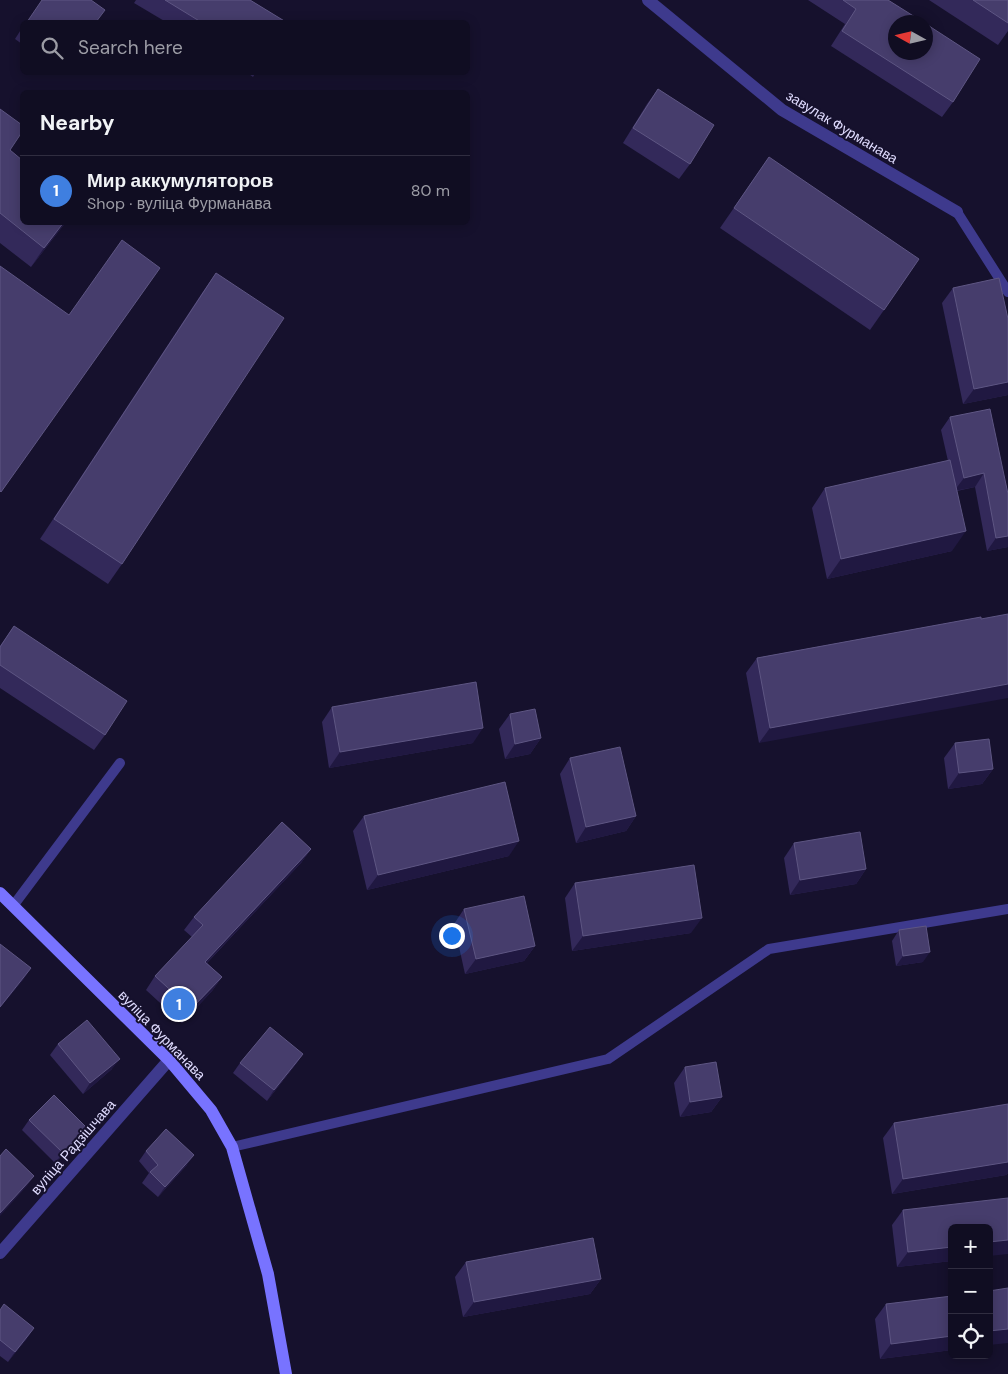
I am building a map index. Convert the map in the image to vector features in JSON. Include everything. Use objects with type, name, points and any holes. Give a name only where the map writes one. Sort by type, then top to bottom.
[{"type":"street","name":"завулак Фурманава","points":[[648,0],[782,110],[957,212]]},
{"type":"street","name":"вуліца Фурманава","points":[[0,894],[169,1060],[211,1110],[232,1147],[268,1274],[286,1374]]},
{"type":"street","name":"вуліца Радзішчава","points":[[0,1253],[169,1060]]},
{"type":"lane","points":[[957,212],[1008,292]]},
{"type":"lane","points":[[13,906],[120,763]]},
{"type":"lane","points":[[232,1147],[608,1059],[769,949],[1008,909]]},
{"type":"building","points":[[42,0],[91,0],[105,10],[98,20],[28,20]]},
{"type":"building","points":[[165,0],[250,0],[283,20],[198,20]]},
{"type":"building","points":[[843,0],[888,0],[912,15],[888,15],[888,60],[933,60],[933,29],[980,59],[953,102],[842,31],[856,9]]},
{"type":"building","points":[[973,0],[1008,0],[1008,23]]},
{"type":"building","points":[[658,89],[714,125],[690,164],[633,128]]},
{"type":"building","points":[[0,109],[20,124],[20,135],[10,150],[20,158],[20,225],[62,225],[44,248],[0,213]]},
{"type":"building","points":[[769,157],[919,259],[884,310],[734,208]]},
{"type":"building","points":[[122,240],[160,268],[1,492],[0,266],[69,315]]},
{"type":"building","points":[[216,273],[284,318],[122,564],[54,519]]},
{"type":"building","points":[[999,278],[1008,319],[1008,382],[974,389],[953,288]]},
{"type":"building","points":[[990,409],[1008,494],[1008,536],[996,538],[984,473],[964,478],[950,417]]},
{"type":"building","points":[[950,460],[966,531],[841,559],[825,488]]},
{"type":"building","points":[[1008,614],[1008,684],[770,728],[757,658],[981,617],[981,619]]},
{"type":"building","points":[[14,626],[127,701],[105,735],[0,665],[0,647]]},
{"type":"building","points":[[476,682],[483,728],[340,752],[332,707]]},
{"type":"building","points":[[535,709],[541,738],[515,744],[510,714]]},
{"type":"building","points":[[989,739],[993,769],[959,773],[955,743]]},
{"type":"building","points":[[620,747],[636,816],[586,827],[570,758]]},
{"type":"building","points":[[505,782],[519,841],[378,875],[364,816]]},
{"type":"building","points":[[282,822],[311,849],[205,962],[222,977],[191,1009],[155,976],[203,925],[194,917]]},
{"type":"building","points":[[860,832],[866,869],[800,880],[794,843]]},
{"type":"building","points":[[694,865],[702,918],[583,936],[575,883]]},
{"type":"building","points":[[524,896],[535,946],[476,959],[464,909]]},
{"type":"building","points":[[926,926],[930,952],[903,956],[899,930]]},
{"type":"building","points":[[0,944],[31,968],[0,1007]]},
{"type":"building","points":[[87,1020],[120,1059],[90,1083],[58,1044]]},
{"type":"building","points":[[270,1027],[303,1054],[274,1090],[240,1063]]},
{"type":"building","points":[[716,1062],[722,1097],[690,1102],[685,1067]]},
{"type":"building","points":[[54,1095],[87,1128],[63,1153],[29,1120]]},
{"type":"building","points":[[1008,1104],[1008,1162],[903,1179],[894,1123]]},
{"type":"building","points":[[166,1129],[194,1155],[165,1187],[150,1172],[158,1165],[146,1151]]},
{"type":"building","points":[[6,1149],[34,1176],[0,1213],[0,1156]]},
{"type":"building","points":[[1008,1198],[1008,1240],[993,1242],[993,1224],[948,1224],[948,1247],[908,1252],[903,1210]]},
{"type":"building","points":[[593,1238],[601,1279],[474,1302],[466,1262]]},
{"type":"building","points":[[1008,1288],[1008,1329],[993,1331],[993,1290]]},
{"type":"building","points":[[948,1296],[948,1337],[891,1344],[886,1304]]},
{"type":"building","points":[[4,1304],[34,1328],[15,1352],[0,1340],[0,1310]]},
{"type":"place","name":"Мир аккумуляторов","points":[[179,1004]]}]
